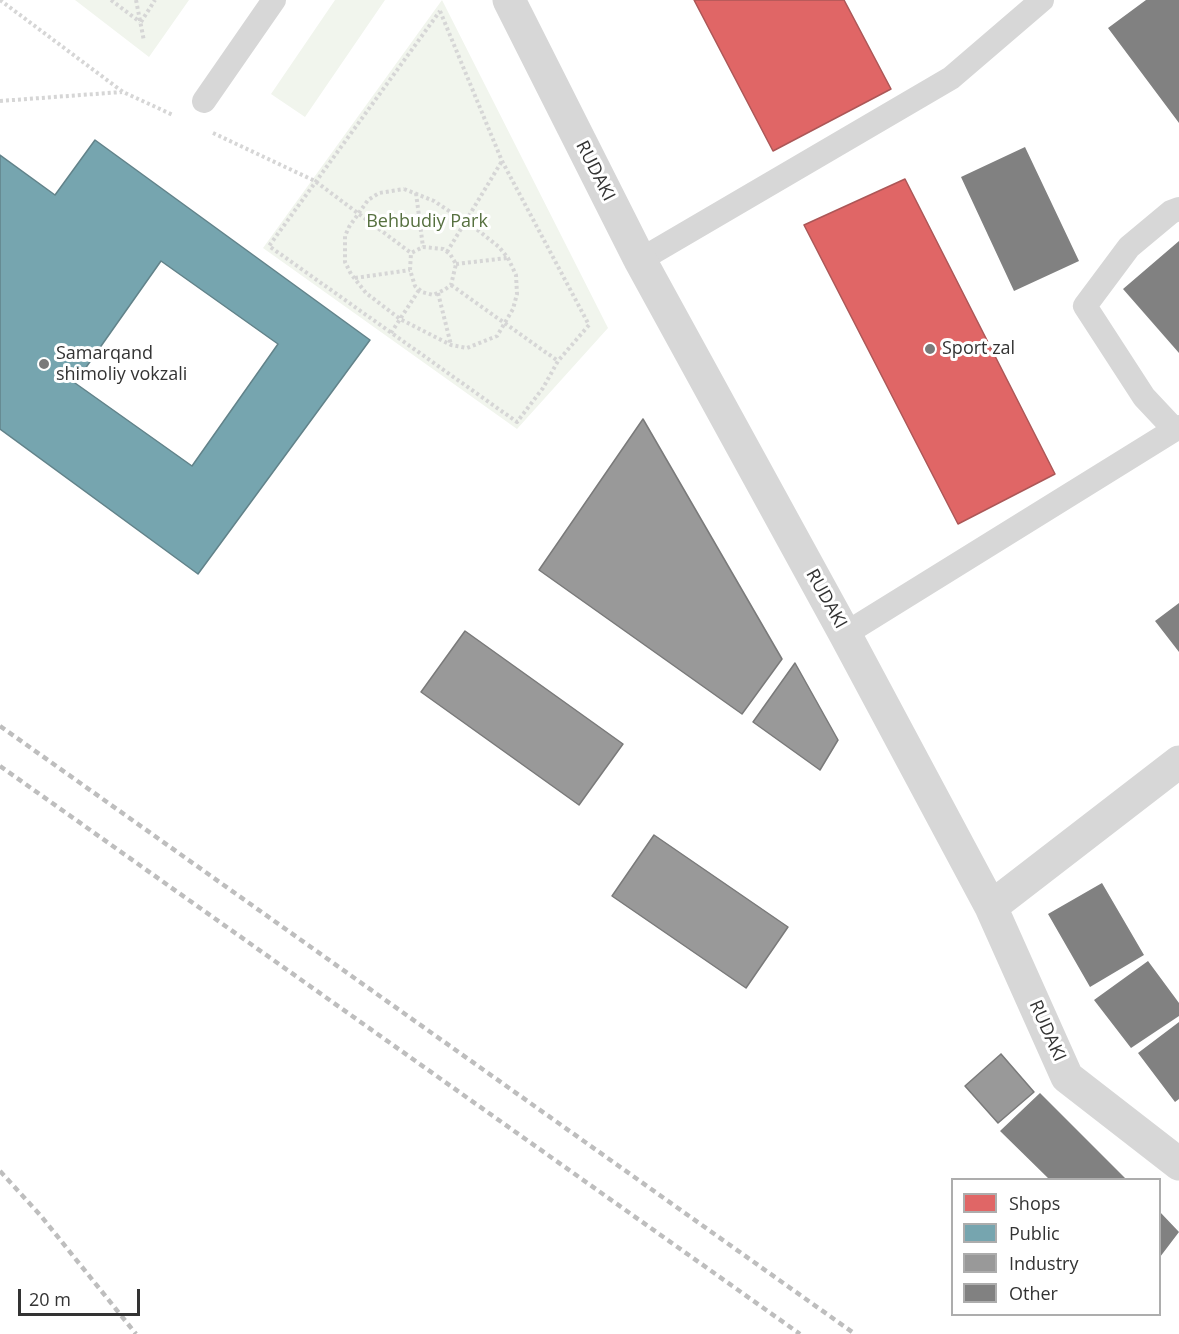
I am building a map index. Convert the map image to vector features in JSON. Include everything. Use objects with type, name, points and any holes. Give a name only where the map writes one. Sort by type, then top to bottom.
[{"type":"street","name":"RUDAKI","points":[[509,0],[640,260],[845,634],[991,907],[1067,1077],[1179,1164]]},
{"type":"street","points":[[991,907],[1179,762]]},
{"type":"lane","points":[[204,101],[274,0]]},
{"type":"lane","points":[[640,260],[951,78],[1042,0]]},
{"type":"lane","points":[[845,634],[1177,429],[1144,397],[1085,306],[1129,248],[1171,212],[1179,209]]},
{"type":"path","points":[[0,0],[123,92],[176,117]]},
{"type":"path","points":[[111,0],[141,22]]},
{"type":"path","points":[[136,0],[144,41]]},
{"type":"path","points":[[141,22],[155,0]]},
{"type":"path","points":[[440,11],[502,161],[589,325],[558,361],[543,388],[517,422],[269,246],[440,11]]},
{"type":"path","points":[[0,100],[123,92]]},
{"type":"path","points":[[208,131],[315,181],[411,253]]},
{"type":"path","points":[[447,252],[502,161]]},
{"type":"path","points":[[404,189],[416,193],[434,201],[465,222],[499,247],[508,258],[516,275],[517,294],[506,324],[497,336],[467,348],[451,345],[400,319],[366,293],[345,262],[345,236],[368,200],[379,193],[404,189]]},
{"type":"path","points":[[416,193],[423,248]]},
{"type":"path","points":[[411,253],[432,247],[447,252],[456,264]]},
{"type":"path","points":[[411,253],[410,270],[415,286],[433,295],[451,285],[456,264]]},
{"type":"path","points":[[456,264],[508,258]]},
{"type":"path","points":[[355,278],[410,270]]},
{"type":"path","points":[[451,285],[558,361]]},
{"type":"path","points":[[391,333],[419,290]]},
{"type":"path","points":[[438,293],[451,345]]},
{"type":"green space","points":[[75,0],[189,0],[149,57]]},
{"type":"green space","points":[[335,0],[385,0],[305,117],[271,94]]},
{"type":"green space","name":"Behbudiy Park","points":[[442,0],[608,328],[517,429],[263,248]]},
{"type":"building: Shops","points":[[694,0],[844,0],[891,89],[773,151]]},
{"type":"building: Shops","name":"Sport zal","points":[[905,179],[1055,474],[958,524],[804,225]]},
{"type":"building: Public","name":"Samarqand shimoliy vokzali","points":[[95,140],[370,340],[198,574],[0,429],[0,155],[55,195]],"holes":[[[161,261],[278,344],[192,466],[75,383]]]},
{"type":"building: Industry","points":[[643,419],[782,659],[742,714],[539,570]]},
{"type":"building: Industry","points":[[465,631],[623,744],[579,805],[421,692]]},
{"type":"building: Industry","points":[[795,663],[838,740],[820,770],[753,722]]},
{"type":"building: Industry","points":[[654,835],[788,927],[746,988],[612,896]]},
{"type":"building: Industry","points":[[1001,1054],[1034,1092],[998,1123],[965,1086]]},
{"type":"building: Other","points":[[1146,0],[1179,0],[1179,123],[1108,28]]},
{"type":"building: Other","points":[[1025,147],[1079,261],[1014,291],[961,177]]},
{"type":"building: Other","points":[[1179,241],[1179,353],[1123,289]]},
{"type":"building: Other","points":[[1179,603],[1179,652],[1155,621]]},
{"type":"building: Other","points":[[1102,883],[1144,955],[1090,987],[1048,914]]},
{"type":"building: Other","points":[[1148,961],[1179,1003],[1179,1016],[1131,1048],[1094,1000]]},
{"type":"building: Other","points":[[1179,1022],[1179,1099],[1175,1102],[1138,1053]]},
{"type":"building: Other","points":[[1040,1093],[1125,1178],[1048,1178],[1000,1131]]},
{"type":"building: Other","points":[[1161,1213],[1179,1232],[1161,1256]]},
{"type":"railway","points":[[0,726],[855,1334]]},
{"type":"railway","points":[[0,766],[800,1334]]},
{"type":"railway","points":[[0,1171],[41,1216],[136,1334]]},
{"type":"place","name":"Sport zal","points":[[930,349]]},
{"type":"place","name":"Samarqand shimoliy vokzali","points":[[44,364]]}]
